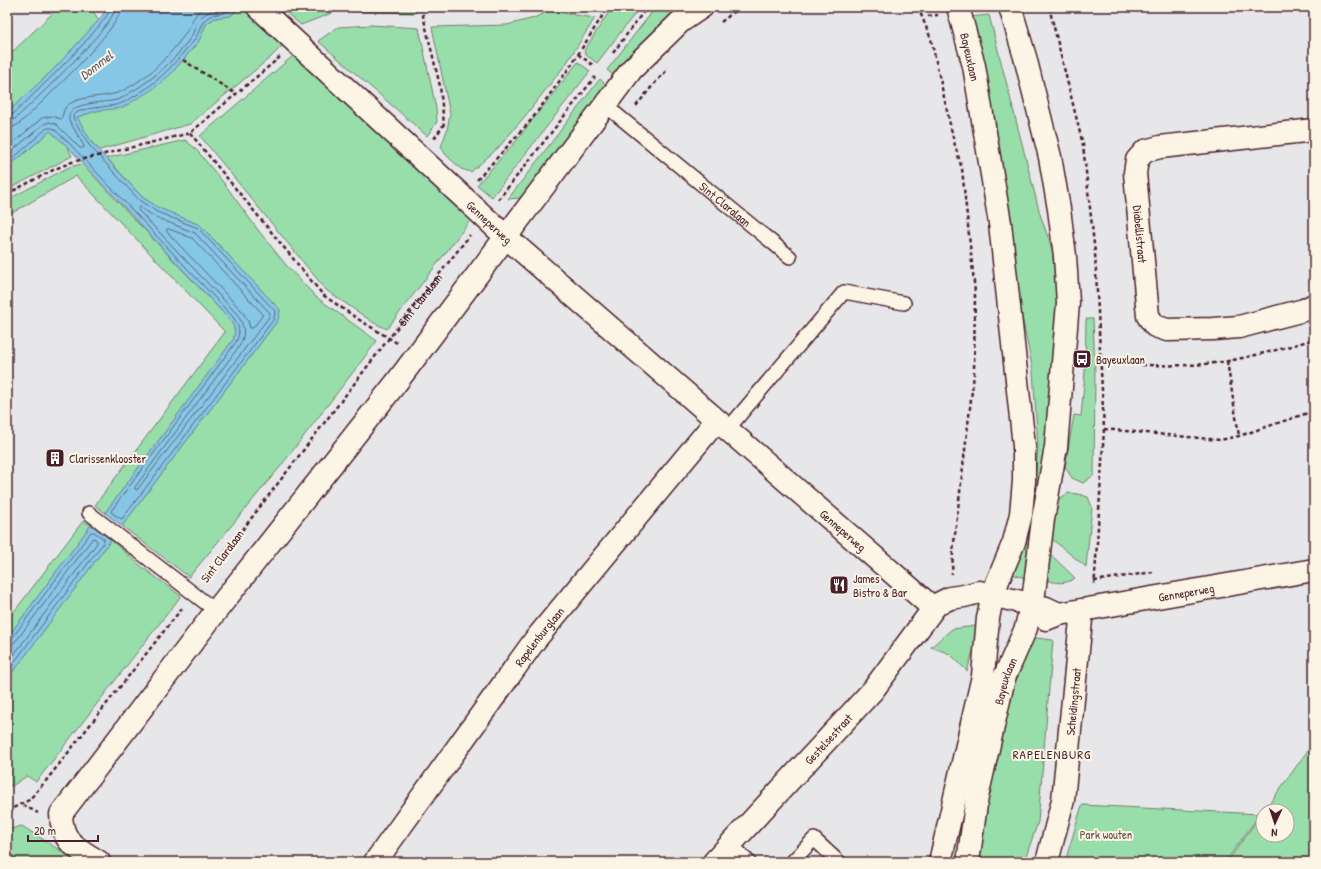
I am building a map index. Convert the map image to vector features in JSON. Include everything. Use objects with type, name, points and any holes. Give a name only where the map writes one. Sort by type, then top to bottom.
[{"type":"street","name":"Genneperweg","points":[[258,7],[506,237],[722,425],[949,601],[979,592],[992,602],[1030,611],[1043,620],[1059,614],[1314,570]]},
{"type":"street","points":[[99,862],[69,842],[62,825],[61,814],[216,611],[415,356],[632,69],[680,22],[702,7]]},
{"type":"street","name":"Bayeuxlaan","points":[[940,862],[983,676],[988,618],[992,602],[1014,542],[1023,498],[1024,446],[1000,223],[974,66],[958,7]]},
{"type":"street","name":"Bayeuxlaan","points":[[968,862],[977,797],[1004,678],[1026,628],[1030,611],[1043,519],[1056,447],[1068,303],[1065,256],[1050,157],[1025,57],[1010,7]]},
{"type":"street","name":"Diabellistraat","points":[[1314,130],[1160,147],[1145,151],[1137,160],[1135,173],[1148,316],[1155,326],[1167,330],[1213,330],[1239,326],[1304,310],[1314,305]]},
{"type":"street","name":"Rapelenburglaan","points":[[375,862],[535,640],[722,425]]},
{"type":"street","name":"Gestelsestraat","points":[[714,862],[874,690],[949,601]]},
{"type":"street","name":"Scheidingstraat","points":[[1046,862],[1063,800],[1082,610]]},
{"type":"lane","name":"Sint Claralaan","points":[[605,105],[790,257]]},
{"type":"lane","points":[[722,425],[844,292],[904,303]]},
{"type":"lane","name":"Sint Claralaan","points":[[89,513],[216,611]]},
{"type":"lane","points":[[792,862],[814,839],[839,862]]},
{"type":"lane","points":[[730,845],[749,862]]},
{"type":"path","points":[[421,7],[440,86],[444,124],[422,160]]},
{"type":"path","points":[[462,196],[532,119],[578,54],[608,7]]},
{"type":"path","points":[[611,55],[647,7]]},
{"type":"path","points":[[918,7],[931,39],[954,142],[962,169],[975,292],[974,374],[953,551],[949,601]]},
{"type":"path","points":[[7,194],[55,168],[72,162],[190,133],[296,42]]},
{"type":"path","points":[[578,54],[594,66]]},
{"type":"path","points":[[183,60],[236,94]]},
{"type":"path","name":"Sint Claralaan","points":[[7,811],[22,805],[29,800],[45,782],[194,593],[390,337],[595,77]]},
{"type":"path","points":[[190,133],[323,295],[358,319],[390,337],[415,356]]},
{"type":"path","points":[[1100,363],[1188,365],[1227,361],[1276,351],[1314,339]]},
{"type":"path","points":[[1227,361],[1239,436]]},
{"type":"path","points":[[1104,429],[1220,440],[1239,436],[1314,411]]},
{"type":"green space","points":[[59,7],[90,7],[99,20],[53,70],[7,113],[7,57]]},
{"type":"green space","points":[[234,7],[240,7],[262,23],[283,45],[271,57],[190,124],[100,150],[92,143],[77,117],[96,111],[170,75],[199,41],[206,24],[215,18],[230,16],[235,12]]},
{"type":"green space","points":[[279,7],[415,7],[416,13],[337,11],[301,25]]},
{"type":"green space","points":[[612,7],[640,7],[597,63],[586,55],[584,51]]},
{"type":"green space","points":[[656,7],[685,7],[614,76],[607,70]]},
{"type":"green space","points":[[549,11],[595,18],[566,64],[499,147],[471,172],[461,169],[446,155],[441,147],[447,130],[450,114],[432,27],[507,25],[534,18]]},
{"type":"green space","points":[[989,15],[1040,214],[1052,249],[1058,303],[1056,362],[1029,579],[1011,574],[1031,516],[1035,481],[1038,446],[1033,371],[1022,317],[983,75],[970,17]]},
{"type":"green space","points":[[371,25],[419,28],[436,108],[437,122],[427,136],[318,41],[338,27]]},
{"type":"green space","points":[[294,55],[473,217],[387,329],[374,323],[326,290],[200,136]]},
{"type":"green space","points":[[578,62],[590,71],[492,197],[477,185],[516,141]]},
{"type":"green space","points":[[600,79],[608,87],[520,198],[508,199]]},
{"type":"green space","points":[[50,131],[67,146],[72,156],[7,190],[7,166],[19,158]]},
{"type":"green space","points":[[185,140],[195,148],[223,182],[286,265],[316,297],[377,341],[280,467],[189,577],[122,526],[278,320],[280,310],[200,225],[159,208],[142,197],[107,158]]},
{"type":"green space","points":[[82,164],[230,320],[235,332],[233,340],[105,513],[95,505],[225,332],[76,176],[7,216],[7,200],[69,167]]},
{"type":"green space","points":[[1086,319],[1093,319],[1095,371],[1094,475],[1083,483],[1072,478],[1065,467],[1074,415],[1081,416],[1085,372]]},
{"type":"green space","points":[[1068,493],[1088,497],[1092,507],[1086,567],[1047,535],[1058,500]]},
{"type":"green space","points":[[83,521],[91,525],[7,638],[7,621]]},
{"type":"green space","points":[[111,540],[142,567],[181,596],[36,782],[27,776],[12,786],[7,785],[7,678]]},
{"type":"green space","points":[[1045,549],[1075,578],[1068,582],[1060,583],[1045,580]]},
{"type":"green space","points":[[976,626],[979,631],[967,671],[950,654],[931,647],[952,629]]},
{"type":"green space","points":[[1029,637],[1053,640],[1038,822],[1024,862],[976,862],[983,809],[1010,683]]},
{"type":"green space","points":[[1314,742],[1314,862],[1227,862],[1255,823],[1255,843],[1295,843],[1295,803],[1270,803]]},
{"type":"green space","name":"Park wouten","points":[[1082,805],[1255,814],[1255,821],[1225,862],[1065,862]]},
{"type":"green space","points":[[22,826],[78,862],[7,862],[7,830]]},
{"type":"water","name":"Dommel","points":[[108,7],[234,7],[235,12],[230,16],[215,18],[206,24],[199,41],[170,75],[153,89],[122,108],[96,111],[77,117],[92,143],[142,197],[159,208],[200,225],[280,310],[278,320],[122,526],[105,513],[233,340],[235,332],[230,320],[67,146],[50,131],[19,158],[7,166],[7,113],[53,70],[99,20]]},
{"type":"water","points":[[91,525],[111,540],[7,678],[7,638]]},
{"type":"place","name":"Bayeuxlaan","points":[[1082,359]]},
{"type":"place","name":"Clarissenklooster","points":[[55,458]]},
{"type":"place","name":"James Bistro & Bar","points":[[839,585]]},
{"type":"district","name":"RAPELENBURG","points":[[1052,754]]}]
